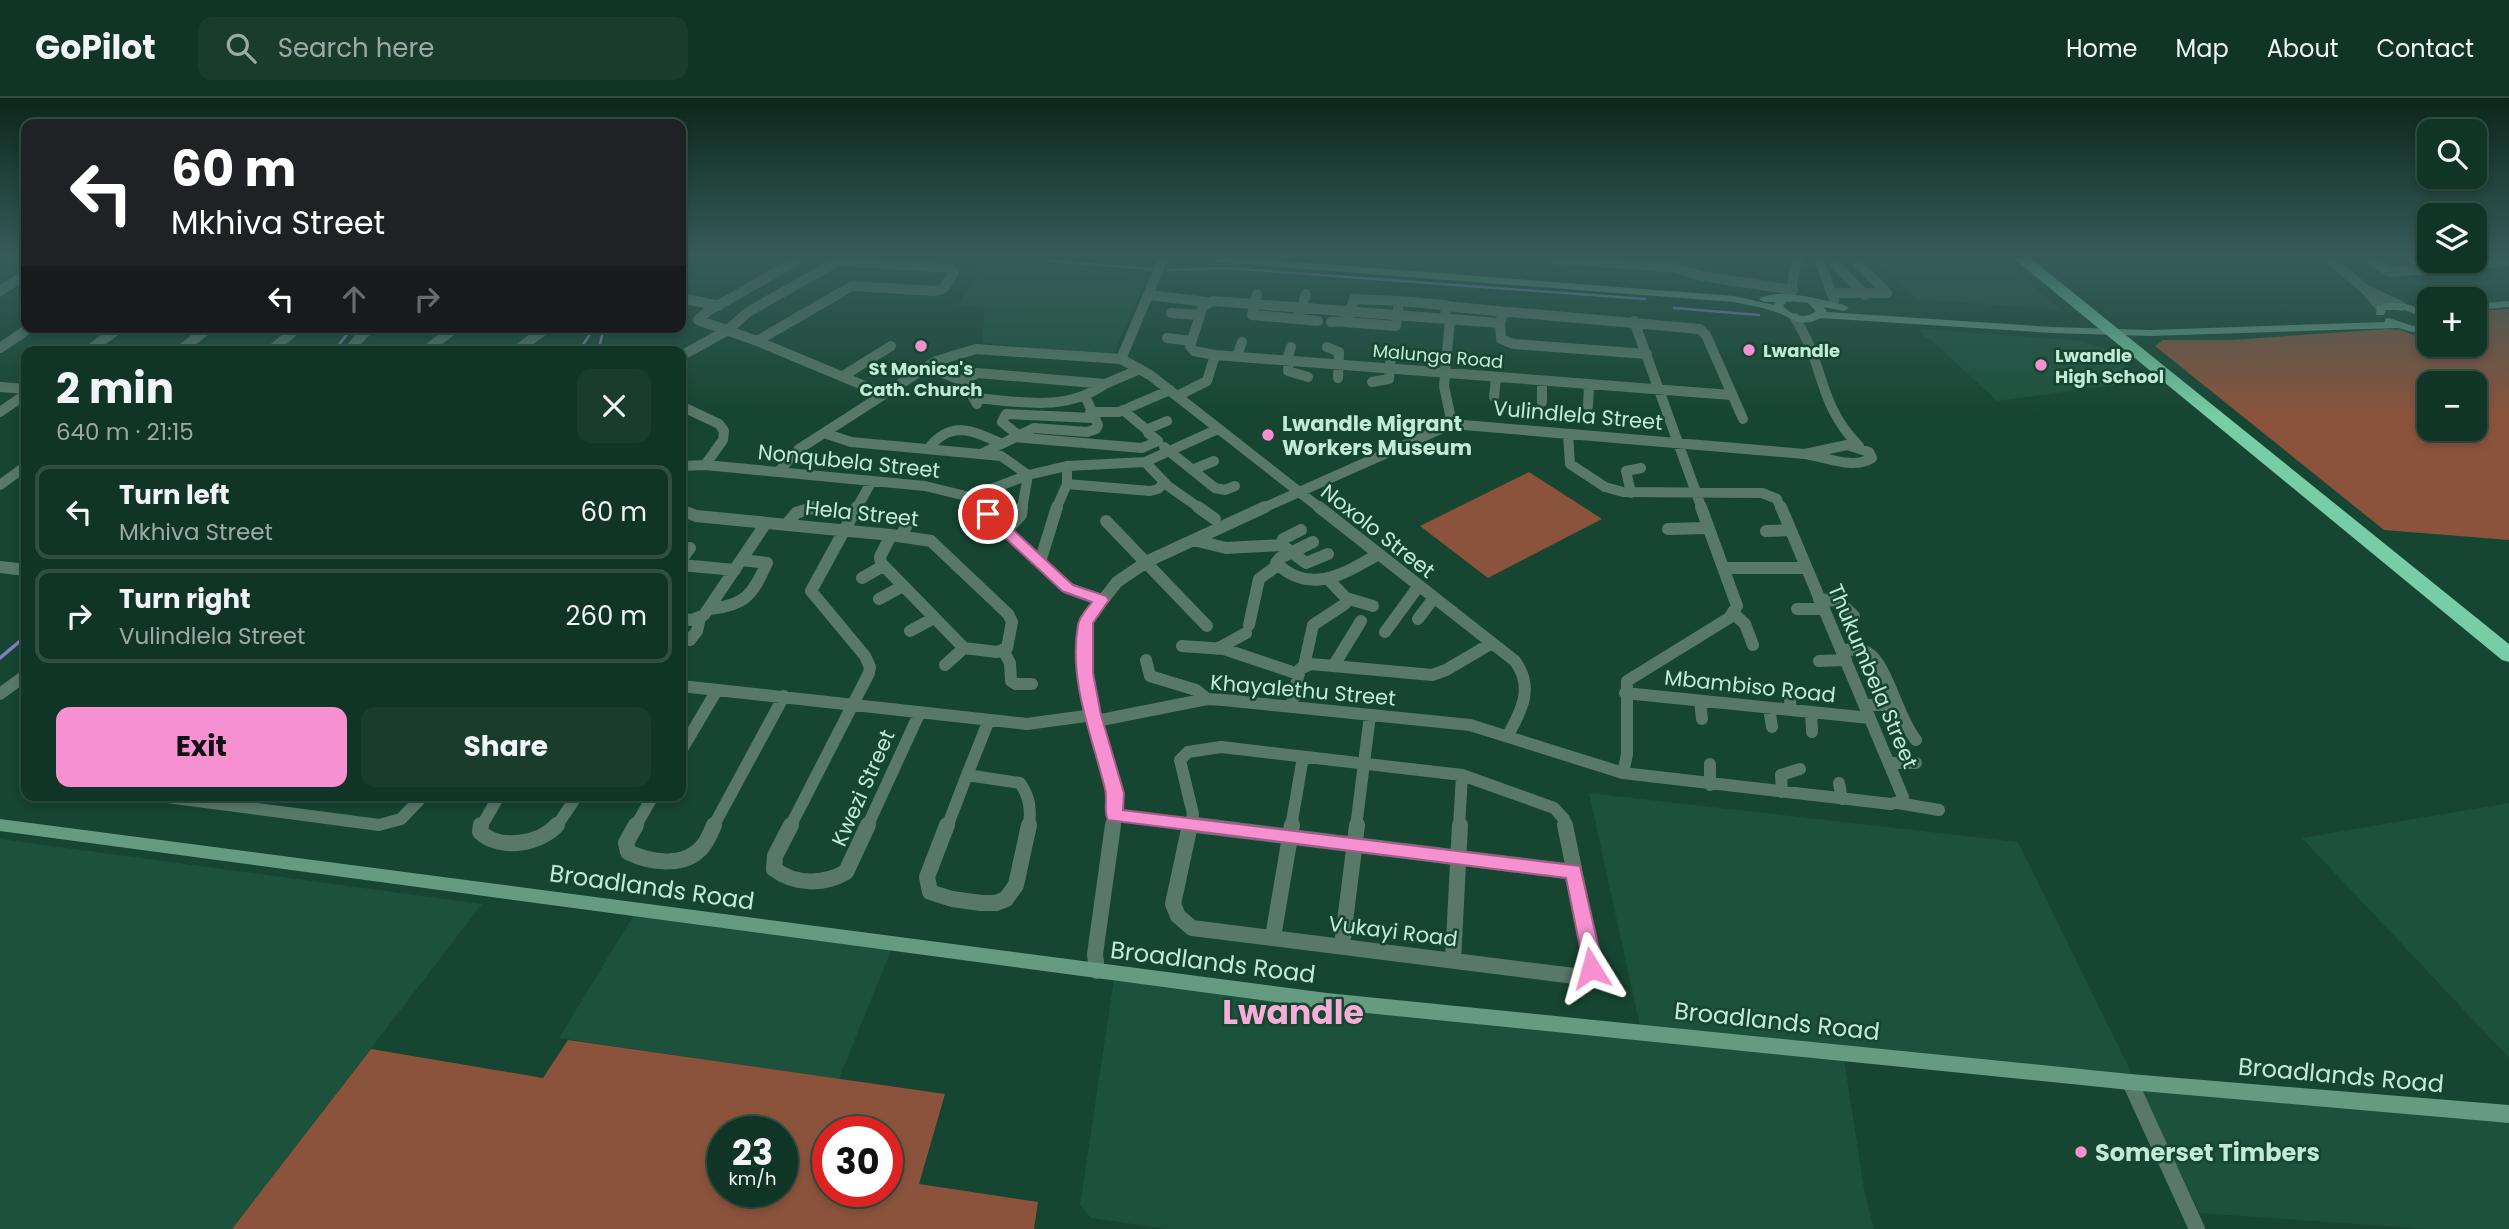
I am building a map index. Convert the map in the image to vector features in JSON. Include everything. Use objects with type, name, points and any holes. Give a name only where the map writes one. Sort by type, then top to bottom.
[{"type":"highway","points":[[2090,310],[2509,638]]},
{"type":"highway","points":[[2094,310],[2509,655]]},
{"type":"street","points":[[713,310],[698,320],[757,341],[884,394]]},
{"type":"street","points":[[686,353],[727,330],[752,310]]},
{"type":"street","points":[[757,341],[811,310]]},
{"type":"street","points":[[1121,359],[1143,310]]},
{"type":"street","points":[[987,437],[1008,413],[1111,413],[1207,381],[1215,355],[1190,348],[1203,310]]},
{"type":"street","points":[[1253,310],[1252,315],[1318,321]]},
{"type":"street","points":[[1298,319],[1301,310]]},
{"type":"street","points":[[1335,310],[1500,323]]},
{"type":"street","points":[[1331,322],[1394,327],[1398,325],[1399,310]]},
{"type":"street","points":[[1447,310],[1445,408],[1452,424]]},
{"type":"street","points":[[1498,310],[1700,329],[1706,335],[1743,419]]},
{"type":"street","points":[[1792,310],[1808,339],[1820,384],[1838,425],[1841,451],[1858,464],[1871,461],[1869,452],[1838,425]]},
{"type":"street","points":[[1808,339],[1822,310]]},
{"type":"street","points":[[1872,310],[2114,328],[2265,323],[2386,310]]},
{"type":"street","points":[[1345,322],[1350,311]]},
{"type":"street","points":[[2381,311],[2397,325]]},
{"type":"street","points":[[1507,312],[1502,315],[1500,323],[1500,337],[1507,343],[1647,354]]},
{"type":"street","points":[[1171,313],[1200,315]]},
{"type":"street","points":[[1795,318],[2251,331],[2397,325],[2417,328]]},
{"type":"street","points":[[1623,773],[1627,754],[1627,681],[1633,674],[1734,614],[1737,606],[1634,321]]},
{"type":"street","points":[[0,348],[22,333]]},
{"type":"street","points":[[94,346],[113,333]]},
{"type":"street","points":[[186,346],[203,333]]},
{"type":"street","points":[[276,346],[292,333]]},
{"type":"street","points":[[353,346],[364,333]]},
{"type":"street","points":[[432,346],[448,333]]},
{"type":"street","points":[[522,346],[540,333]]},
{"type":"street","points":[[1167,338],[1191,341]]},
{"type":"street","points":[[1237,356],[1242,342]]},
{"type":"street","points":[[843,376],[891,346]]},
{"type":"street","points":[[1292,347],[1288,360],[1289,372],[1308,377]]},
{"type":"street","points":[[1327,347],[1339,352],[1338,377]]},
{"type":"street","name":"Noxolo Street","points":[[778,472],[799,449],[950,355],[986,348],[1121,359],[1174,393],[1520,666],[1527,689],[1525,702],[1508,735]]},
{"type":"street","points":[[1379,352],[1404,354]]},
{"type":"street","points":[[1372,382],[1388,380],[1391,353]]},
{"type":"street","name":"Malunga Road","points":[[1215,355],[1731,395]]},
{"type":"street","points":[[927,367],[964,380],[976,401],[1065,405],[1086,398],[1105,384],[1138,370]]},
{"type":"street","points":[[964,380],[981,373],[1105,384]]},
{"type":"street","points":[[1494,397],[1496,377]]},
{"type":"street","points":[[1542,381],[1542,402]]},
{"type":"street","points":[[1588,406],[1589,384]]},
{"type":"street","points":[[0,387],[21,390]]},
{"type":"street","points":[[0,412],[21,395]]},
{"type":"street","points":[[981,454],[1039,427],[1092,431],[1099,427],[1091,415],[1086,398]]},
{"type":"street","points":[[686,408],[719,424],[724,431],[723,440],[705,465]]},
{"type":"street","points":[[1123,410],[1147,430],[1165,452],[1217,490],[1235,486]]},
{"type":"street","points":[[1147,430],[1167,421]]},
{"type":"street","points":[[1002,422],[1015,436],[1130,449],[1142,448],[1158,441]]},
{"type":"street","name":"Vulindlela Street","points":[[1097,971],[1094,954],[1115,793],[1094,718],[1085,673],[1085,623],[1101,600],[1125,575],[1148,561],[1452,424],[1805,454],[1841,451]]},
{"type":"street","points":[[970,497],[1028,475],[1067,466],[1145,461],[1218,429]]},
{"type":"street","points":[[928,449],[934,438],[946,430],[968,431],[1000,443]]},
{"type":"street","points":[[824,433],[851,442],[1007,458],[1028,475]]},
{"type":"street","name":"Thukumbela Street","points":[[1508,735],[1623,773],[1842,799],[1898,803],[1903,797],[1779,503],[1773,496],[1762,493],[1631,493],[1611,490],[1574,467],[1568,458],[1568,433]]},
{"type":"street","points":[[1841,451],[1859,446]]},
{"type":"street","points":[[1145,461],[1164,483],[1215,519]]},
{"type":"street","points":[[1192,470],[1214,461]]},
{"type":"street","name":"Nonqubela Street","points":[[686,466],[705,465],[937,488],[970,497],[1068,588],[1101,600]]},
{"type":"street","points":[[1040,562],[1050,524],[1067,484],[1067,466]]},
{"type":"street","points":[[1631,493],[1626,471],[1641,468]]},
{"type":"street","points":[[0,485],[21,470]]},
{"type":"street","points":[[1006,531],[1021,515],[1028,475]]},
{"type":"street","points":[[852,704],[869,673],[869,662],[811,591],[872,481]]},
{"type":"street","points":[[1067,484],[1150,491],[1158,489],[1164,483]]},
{"type":"street","points":[[786,525],[790,512],[816,507]]},
{"type":"street","name":"Hela Street","points":[[686,512],[696,516],[926,539],[935,543],[1008,614],[1012,622],[1009,645],[1000,651]]},
{"type":"street","points":[[909,521],[880,557],[883,566],[964,648],[1000,651],[1010,663],[1011,681],[1016,684],[1032,684]]},
{"type":"street","points":[[1106,521],[1148,561],[1207,626]]},
{"type":"street","points":[[690,640],[697,631],[696,616],[738,565],[766,523]]},
{"type":"street","points":[[1668,529],[1708,528]]},
{"type":"street","points":[[1301,530],[1281,540],[1286,549],[1306,563],[1328,554]]},
{"type":"street","points":[[1766,531],[1790,530]]},
{"type":"street","points":[[1194,540],[1206,546],[1223,548],[1286,549],[1313,542]]},
{"type":"street","points":[[686,554],[690,548]]},
{"type":"street","points":[[1286,549],[1277,560],[1278,565],[1300,579],[1329,580],[1377,555]]},
{"type":"street","points":[[686,562],[738,565],[770,558],[756,586],[736,606],[696,616]]},
{"type":"street","points":[[1217,649],[1248,629],[1259,579],[1278,565]]},
{"type":"street","points":[[862,578],[883,566]]},
{"type":"street","points":[[1,567],[21,569]]},
{"type":"street","points":[[1724,568],[1806,568]]},
{"type":"street","points":[[1329,580],[1346,598],[1373,606]]},
{"type":"street","points":[[879,599],[903,586]]},
{"type":"street","points":[[1385,632],[1418,587]]},
{"type":"street","points":[[1291,707],[1313,625],[1342,606],[1346,598]]},
{"type":"street","points":[[1418,619],[1433,599]]},
{"type":"street","points":[[1797,609],[1838,601],[1854,616]]},
{"type":"street","points":[[733,620],[736,606]]},
{"type":"street","points":[[1734,614],[1745,624],[1753,645]]},
{"type":"street","points":[[910,631],[934,618]]},
{"type":"street","points":[[1334,665],[1361,621]]},
{"type":"street","points":[[1182,646],[1217,649],[1301,670],[1334,665],[1432,675],[1446,670],[1492,643]]},
{"type":"street","points":[[945,665],[964,648]]},
{"type":"street","points":[[1819,661],[1862,650],[1871,655],[1885,678],[1893,705],[1904,726],[1916,740]]},
{"type":"street","points":[[1146,660],[1150,676],[1196,691],[1207,699]]},
{"type":"street","points":[[0,694],[21,679]]},
{"type":"street","points":[[686,687],[1040,724],[1094,718]]},
{"type":"street","points":[[1789,689],[1791,710]]},
{"type":"street","points":[[686,743],[717,690]]},
{"type":"street","name":"Mbambiso Road","points":[[1625,693],[1811,712],[1868,712],[1893,705]]},
{"type":"street","points":[[650,801],[626,843],[628,852],[641,858],[669,861],[691,857],[703,846],[784,696]]},
{"type":"street","name":"Khayalethu Street","points":[[1094,718],[1207,699],[1470,725],[1508,735]]},
{"type":"street","points":[[1700,701],[1702,719]]},
{"type":"street","name":"Kwezi Street","points":[[852,704],[775,856],[774,869],[785,877],[826,881],[846,872],[920,712]]},
{"type":"street","points":[[1769,708],[1772,727]]},
{"type":"street","points":[[1811,712],[1812,732]]},
{"type":"street","points":[[1342,946],[1370,715]]},
{"type":"street","points":[[967,775],[1014,781],[1024,786],[1028,795],[1030,818],[1016,885],[1011,894],[998,902],[942,897],[930,892],[927,877],[967,775],[989,720]]},
{"type":"street","name":"Vukayi Road","points":[[1221,747],[1364,764],[1462,775],[1545,803],[1560,812],[1564,819],[1592,962],[1588,972],[1574,976],[1192,928],[1182,923],[1176,914],[1173,899],[1192,806],[1180,766],[1180,760],[1188,752],[1221,747]]},
{"type":"street","points":[[1273,937],[1303,757]]},
{"type":"street","points":[[1889,764],[1916,763]]},
{"type":"street","points":[[1710,764],[1710,785]]},
{"type":"street","points":[[1782,792],[1781,775],[1800,769]]},
{"type":"street","points":[[1453,960],[1462,775]]},
{"type":"street","points":[[1839,783],[1842,799]]},
{"type":"street","points":[[197,801],[379,825],[401,819],[418,801]]},
{"type":"street","points":[[496,801],[481,823],[480,832],[488,838],[528,844],[553,832],[574,801]]},
{"type":"street","points":[[1898,803],[1939,810]]},
{"type":"street","points":[[1114,815],[1574,872]]},
{"type":"street","name":"Broadlands Road","points":[[0,825],[1327,1001],[2130,1082],[2509,1114]]},
{"type":"street","points":[[2130,1082],[2197,1229]]},
{"type":"shaded area","points":[[985,310],[1133,310],[1114,352],[1110,354],[982,343]]},
{"type":"shaded area","points":[[2487,310],[2509,310],[2509,540],[2384,530],[2155,346],[2163,340],[2231,340],[2401,330],[2417,336],[2417,357],[2487,357]]},
{"type":"shaded area","name":"Lwandle High School","points":[[1920,329],[2083,341],[2104,349],[2144,381],[1997,401],[1929,338],[1924,338]]},
{"type":"shaded area","points":[[1529,472],[1602,519],[1488,578],[1420,526]]},
{"type":"shaded area","points":[[1589,793],[2018,842],[2136,1082],[1843,1052],[1864,1189],[1874,1229],[1167,1229],[1091,1218],[1080,1205],[1115,972],[1641,1031]]},
{"type":"shaded area","points":[[2509,803],[2509,1058],[2302,838]]},
{"type":"shaded area","points":[[0,839],[482,904],[232,1229],[0,1229]]},
{"type":"shaded area","points":[[638,908],[894,943],[839,1079],[559,1038]]},
{"type":"shaded area","points":[[568,1040],[945,1094],[919,1184],[1038,1202],[1034,1229],[232,1229],[371,1049],[543,1078]]},
{"type":"shaded area","points":[[2136,1082],[2509,1112],[2509,1229],[2425,1229],[2200,1213]]},
{"type":"waterway","points":[[1696,310],[1759,315]]},
{"type":"waterway","points":[[338,346],[348,333]]},
{"type":"waterway","points":[[582,346],[591,333]]},
{"type":"waterway","points":[[599,346],[603,333]]},
{"type":"waterway","points":[[0,658],[21,640]]},
{"type":"place","name":"St Monica's Cath. Church","points":[[921,346]]},
{"type":"place","name":"Lwandle","points":[[1749,350]]},
{"type":"place","name":"Lwandle High School","points":[[2041,365]]},
{"type":"place","name":"Lwandle Migrant Workers Museum","points":[[1268,435]]},
{"type":"place","name":"Somerset Timbers","points":[[2081,1152]]},
{"type":"district","name":"Lwandle","points":[[1293,1012]]},
{"type":"route","points":[[988,514],[1061,583],[1073,591],[1101,600],[1085,623],[1085,673],[1093,715],[1115,793],[1114,815],[1431,852],[1574,872],[1591,968]]}]
